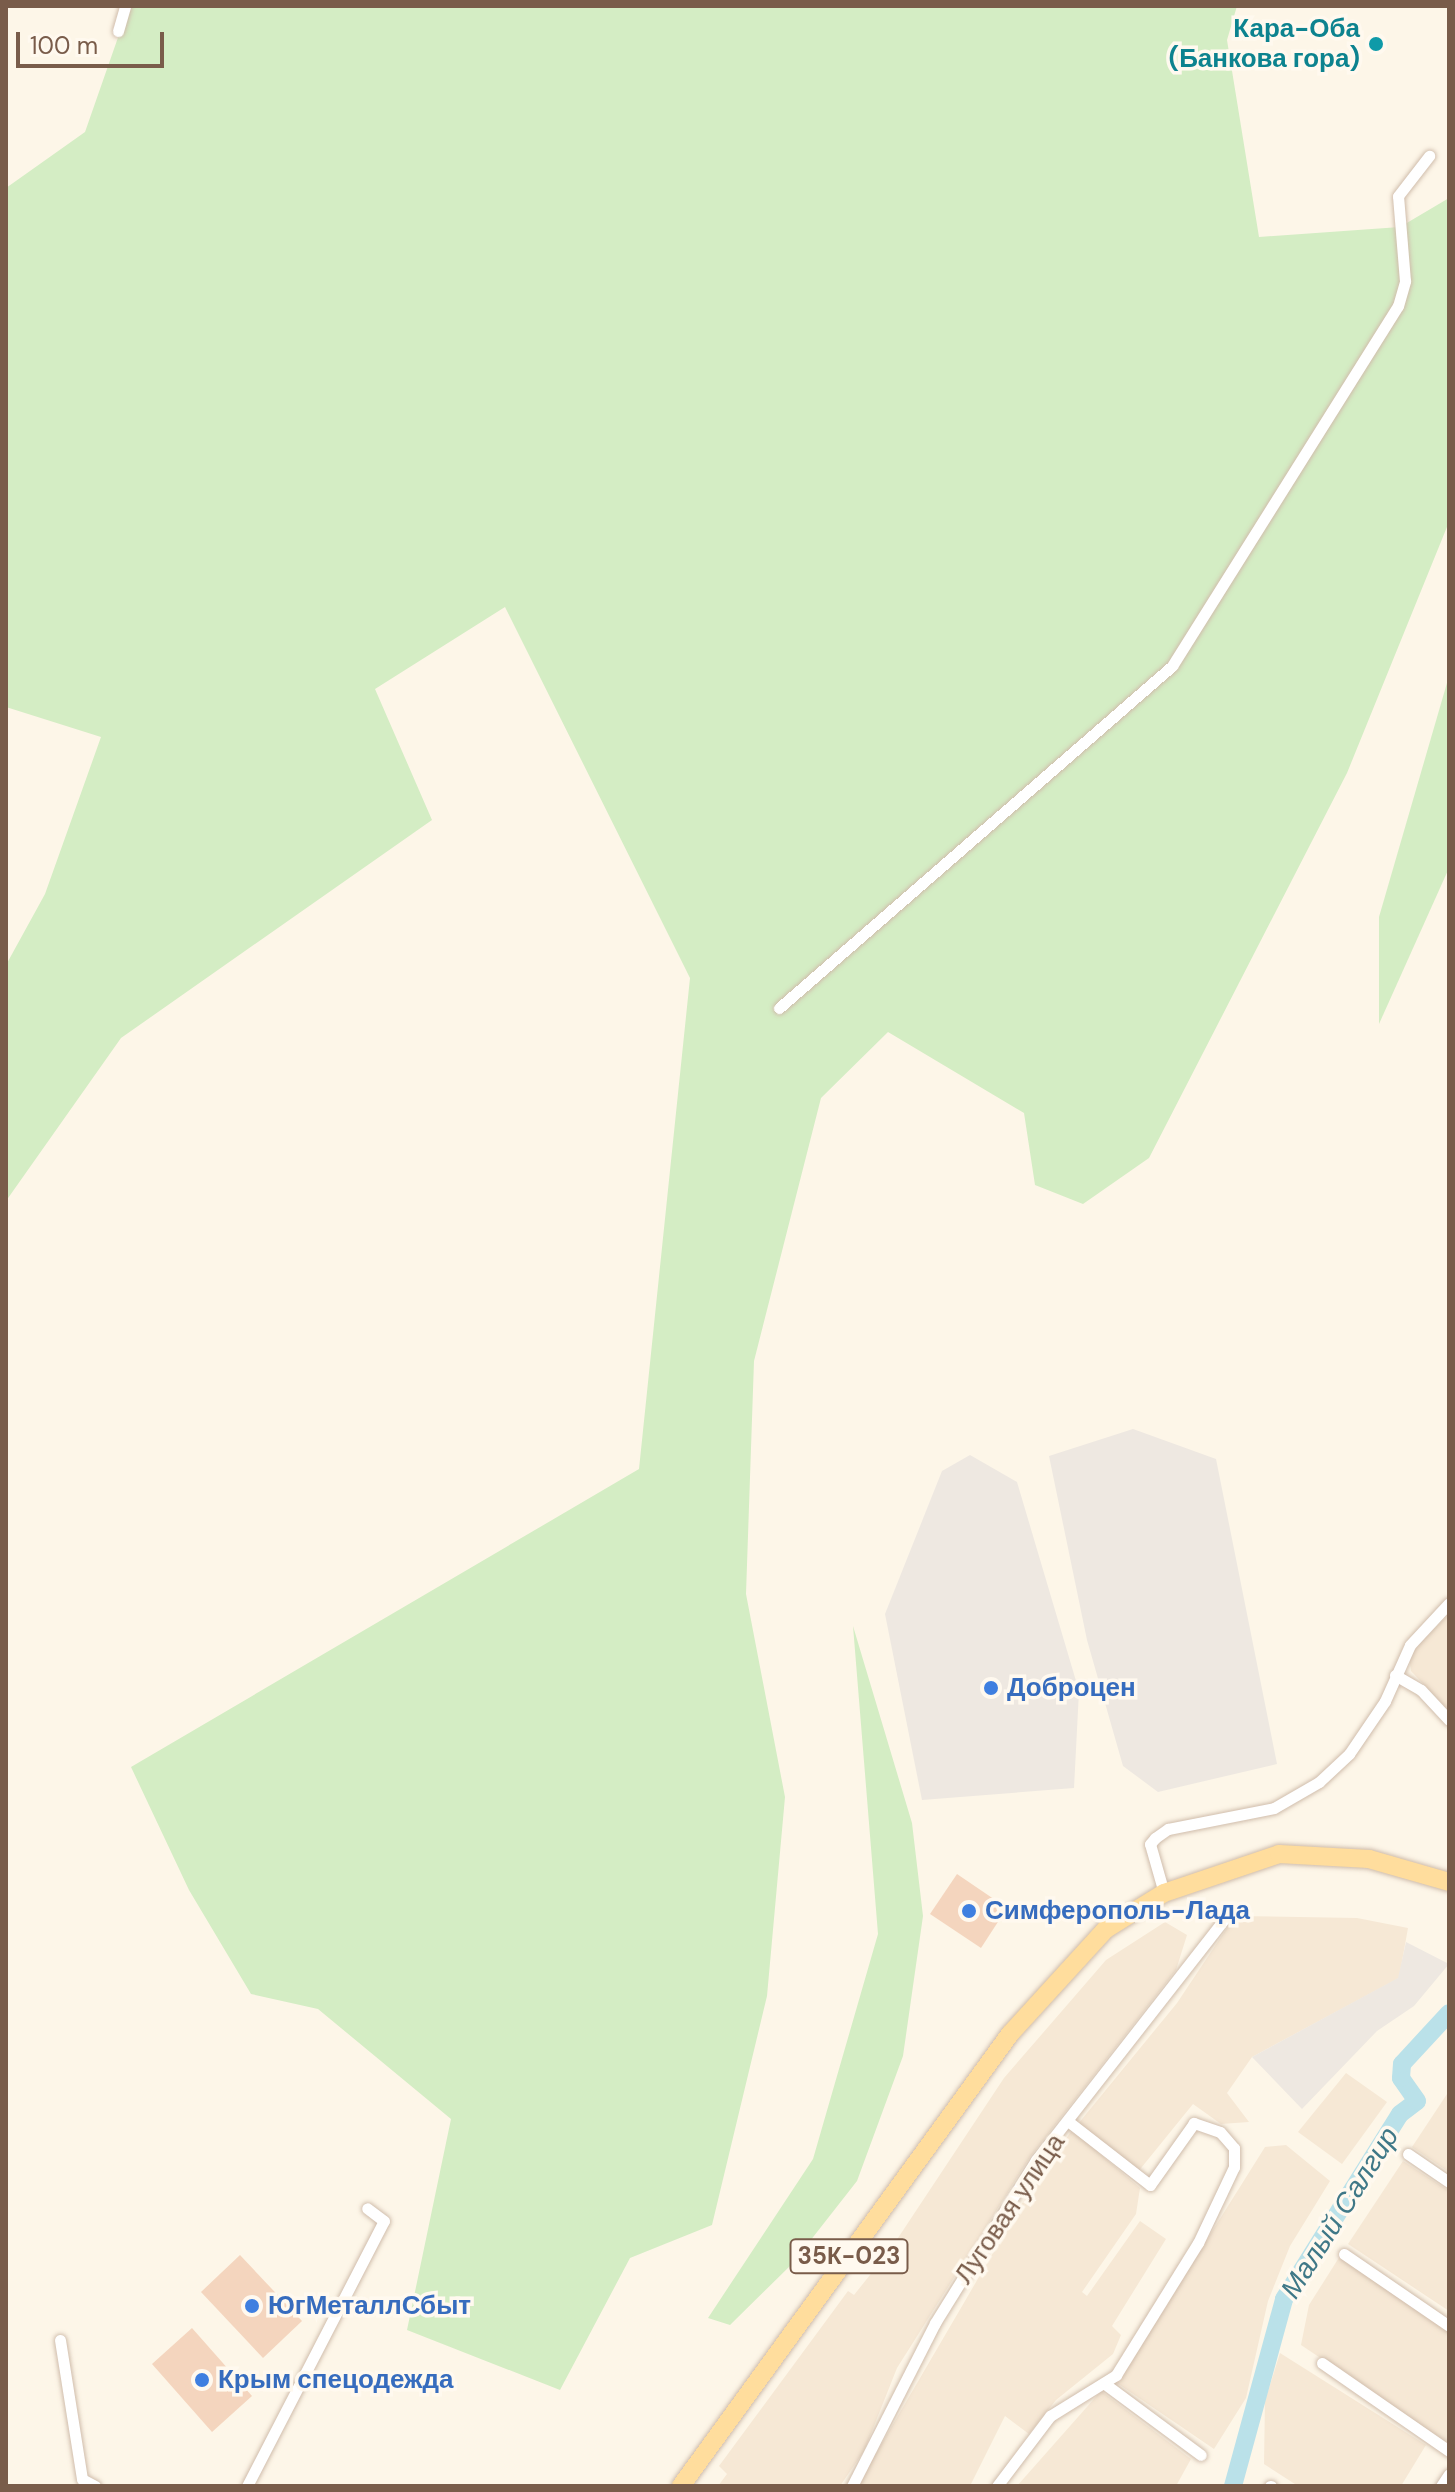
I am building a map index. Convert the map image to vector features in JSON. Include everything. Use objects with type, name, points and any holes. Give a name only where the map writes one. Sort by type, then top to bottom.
[{"type":"main road","name":"35К-023","points":[[681,2486],[1017,2026],[1090,1942],[1164,1893],[1279,1854],[1369,1859],[1449,1882]]},
{"type":"street","points":[[118,31],[125,6]]},
{"type":"street","points":[[779,1008],[1172,666],[1398,306],[1405,281],[1398,196],[1429,156]]},
{"type":"street","points":[[1164,1893],[1150,1844],[1161,1832],[1274,1808],[1319,1782],[1349,1754],[1410,1645],[1449,1603]]},
{"type":"street","points":[[1395,1675],[1421,1690],[1449,1720]]},
{"type":"street","name":"Луговая улица","points":[[852,2486],[942,2311],[1036,2160],[1069,2122],[1228,1914]]},
{"type":"street","points":[[997,2486],[1050,2416],[1077,2395],[1105,2384],[1198,2243],[1234,2167],[1234,2148],[1206,2123],[1194,2123],[1150,2185],[1069,2122]]},
{"type":"street","points":[[1408,2154],[1449,2182]]},
{"type":"street","points":[[247,2486],[384,2221],[367,2208]]},
{"type":"street","points":[[1344,2254],[1449,2326]]},
{"type":"street","points":[[60,2340],[82,2479],[95,2486]]},
{"type":"street","points":[[1322,2363],[1449,2451]]},
{"type":"street","points":[[1105,2384],[1201,2455]]},
{"type":"street","points":[[1441,2486],[1449,2474]]},
{"type":"shaded area","points":[[1133,1429],[1216,1459],[1277,1764],[1158,1792],[1123,1766],[1087,1640],[1049,1456]]},
{"type":"shaded area","points":[[970,1455],[1017,1482],[1079,1691],[1074,1788],[922,1800],[885,1614],[942,1471]]},
{"type":"shaded area","points":[[1449,1614],[1449,1711],[1411,1671],[1409,1655]]},
{"type":"shaded area","points":[[1235,1916],[1357,1918],[1408,1928],[1399,1978],[1252,2057],[1227,2093],[1249,2122],[1221,2124],[1193,2104],[1137,2173],[1078,2124],[1177,2003]]},
{"type":"shaded area","points":[[1165,1922],[1187,1935],[1176,1970],[1030,2157],[897,2368],[864,2451],[840,2486],[718,2486],[727,2474],[719,2466],[848,2291],[854,2295],[890,2250],[1004,2078],[1106,1960]]},
{"type":"shaded area","points":[[1406,1942],[1449,1964],[1414,2006],[1377,2031],[1302,2109],[1252,2057],[1398,1978]]},
{"type":"shaded area","points":[[1346,2073],[1387,2102],[1342,2164],[1298,2132]]},
{"type":"shaded area","points":[[1449,2091],[1449,2172],[1412,2147]]},
{"type":"shaded area","points":[[1072,2130],[1140,2188],[1136,2214],[1082,2292],[1087,2296],[1140,2221],[1166,2239],[1112,2326],[1121,2335],[1113,2354],[1056,2400],[1029,2434],[1005,2416],[970,2486],[857,2486],[1021,2205]]},
{"type":"shaded area","points":[[1286,2145],[1330,2181],[1290,2246],[1268,2301],[1246,2398],[1214,2449],[1117,2383],[1265,2147]]},
{"type":"shaded area","points":[[1403,2161],[1449,2191],[1449,2311],[1348,2244]]},
{"type":"shaded area","points":[[1340,2256],[1449,2330],[1449,2444],[1301,2345],[1309,2305]]},
{"type":"shaded area","points":[[1280,2353],[1426,2445],[1401,2486],[1298,2486],[1264,2464],[1265,2401]]},
{"type":"shaded area","points":[[1101,2391],[1191,2459],[1176,2486],[1017,2486]]},
{"type":"green space","points":[[129,6],[1237,6],[1227,40],[1259,237],[1400,227],[1449,198],[1449,522],[1347,773],[1149,1158],[1083,1204],[1035,1185],[1024,1113],[888,1032],[821,1098],[754,1361],[746,1594],[785,1797],[767,1996],[712,2225],[630,2258],[560,2390],[407,2330],[451,2119],[318,2009],[251,1994],[189,1890],[131,1767],[639,1469],[690,978],[505,607],[375,689],[432,820],[121,1038],[6,1201],[6,965],[45,894],[101,737],[6,707],[6,188],[85,132]]},
{"type":"green space","points":[[1449,676],[1449,868],[1379,1024],[1379,917]]},
{"type":"green space","points":[[853,1626],[912,1823],[923,1916],[903,2056],[857,2181],[792,2264],[730,2325],[708,2318],[813,2159],[878,1934]]},
{"type":"building","name":"Симферополь-Лада","points":[[957,1874],[1007,1908],[981,1948],[930,1914]]},
{"type":"building","name":"ЮгМеталлСбыт","points":[[240,2255],[302,2321],[263,2358],[201,2292]]},
{"type":"building","name":"Крым спецодежда","points":[[192,2328],[252,2396],[212,2432],[152,2364]]},
{"type":"waterway","name":"Малый Салгир","points":[[1233,2486],[1284,2299],[1400,2114],[1417,2101],[1401,2078],[1402,2064],[1449,2013]]},
{"type":"place","name":"Кара-Оба (Банкова гора)","points":[[1376,44]]},
{"type":"place","name":"Доброцен","points":[[991,1688]]},
{"type":"place","name":"Симферополь-Лада","points":[[969,1911]]},
{"type":"place","name":"ЮгМеталлСбыт","points":[[252,2306]]},
{"type":"place","name":"Крым спецодежда","points":[[202,2380]]}]
